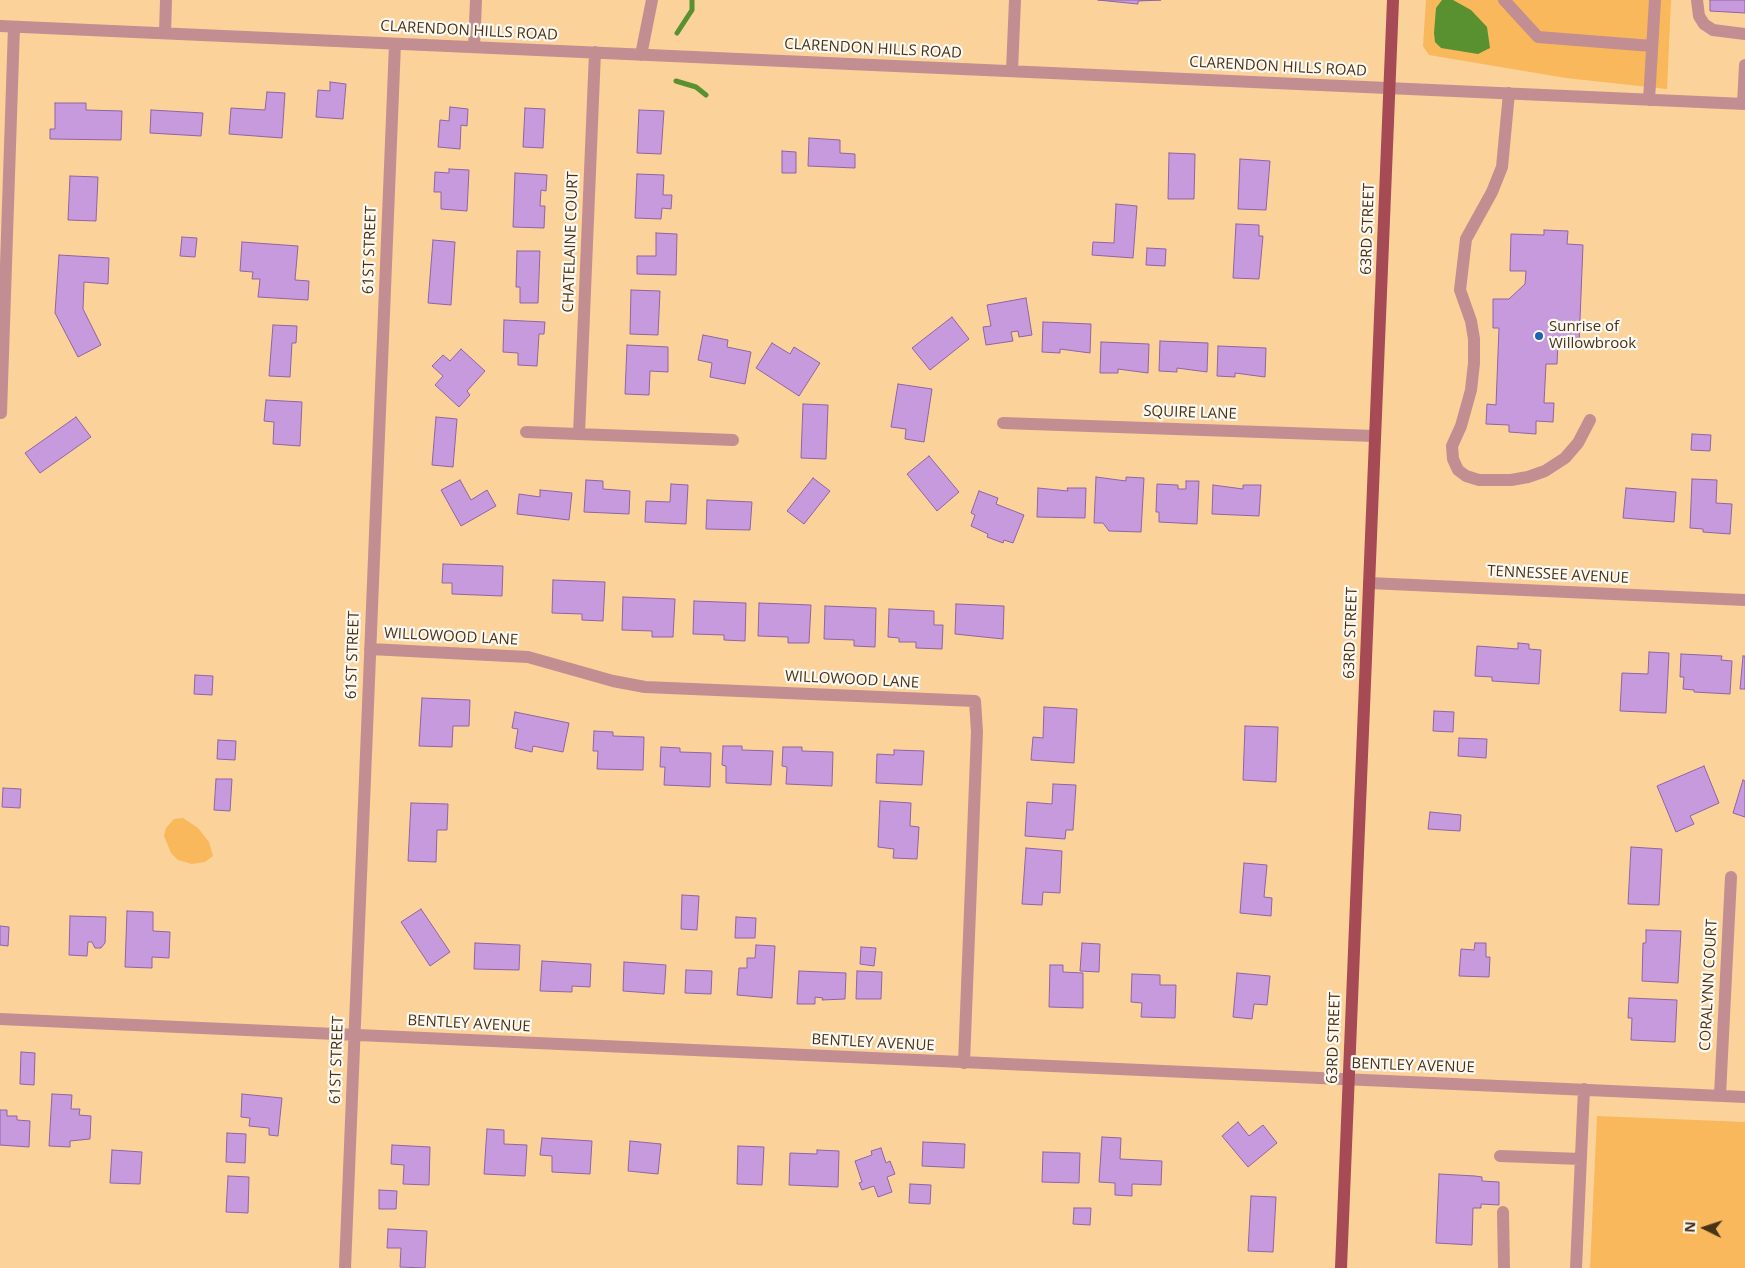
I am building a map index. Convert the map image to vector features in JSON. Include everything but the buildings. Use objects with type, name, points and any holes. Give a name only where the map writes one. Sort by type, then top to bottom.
[{"type":"main road","name":"63RD STREET","points":[[1341,1268],[1393,0]]},
{"type":"street","points":[[165,33],[166,0]]},
{"type":"street","points":[[474,47],[476,0]]},
{"type":"street","points":[[641,55],[652,0]]},
{"type":"street","points":[[1012,71],[1015,0]]},
{"type":"street","points":[[1504,0],[1538,37],[1652,46]]},
{"type":"street","points":[[1649,100],[1654,0]]},
{"type":"street","points":[[1697,0],[1699,16],[1704,24],[1713,30],[1745,34]]},
{"type":"street","name":"CLARENDON HILLS ROAD","points":[[0,26],[1744,104]]},
{"type":"street","points":[[1,413],[14,27]]},
{"type":"street","name":"61ST STREET","points":[[345,1268],[394,44]]},
{"type":"street","name":"CHATELAINE COURT","points":[[579,434],[595,52]]},
{"type":"street","points":[[1744,104],[1745,66]]},
{"type":"street","points":[[1509,93],[1502,167],[1492,192],[1466,239],[1460,290],[1471,321],[1474,338],[1474,363],[1471,390],[1461,426],[1452,446],[1453,459],[1458,470],[1466,476],[1479,480],[1511,480],[1528,477],[1545,471],[1565,458],[1578,443],[1590,420]]},
{"type":"street","name":"SQUIRE LANE","points":[[1004,423],[1375,436]]},
{"type":"street","points":[[526,432],[733,440]]},
{"type":"street","name":"TENNESSEE AVENUE","points":[[1369,583],[1745,600]]},
{"type":"street","name":"WILLOWOOD LANE","points":[[370,649],[528,657],[613,681],[646,687],[975,702],[977,732],[964,1063]]},
{"type":"street","name":"CORALYNN COURT","points":[[1720,1095],[1731,877]]},
{"type":"street","name":"BENTLEY AVENUE","points":[[0,1018],[964,1063],[1745,1096]]},
{"type":"street","points":[[1576,1268],[1584,1089]]},
{"type":"street","points":[[1500,1156],[1581,1158]]},
{"type":"street","points":[[1503,1212],[1504,1268]]},
{"type":"shaded area","points":[[1426,0],[1671,0],[1667,89],[1566,78],[1429,55],[1423,46]]},
{"type":"shaded area","points":[[1442,0],[1453,0],[1471,10],[1487,27],[1490,48],[1478,54],[1441,48],[1435,42],[1436,8]]},
{"type":"shaded area","points":[[183,818],[198,828],[209,842],[213,856],[205,862],[192,864],[178,860],[171,853],[164,836],[166,828],[174,819]]},
{"type":"shaded area","points":[[1597,1116],[1745,1122],[1745,1268],[1590,1268]]},
{"type":"waterway","points":[[677,33],[692,10],[692,0]]},
{"type":"waterway","points":[[676,81],[696,87],[706,95]]},
{"type":"place","name":"Sunrise of Willowbrook","points":[[1539,336]]}]
